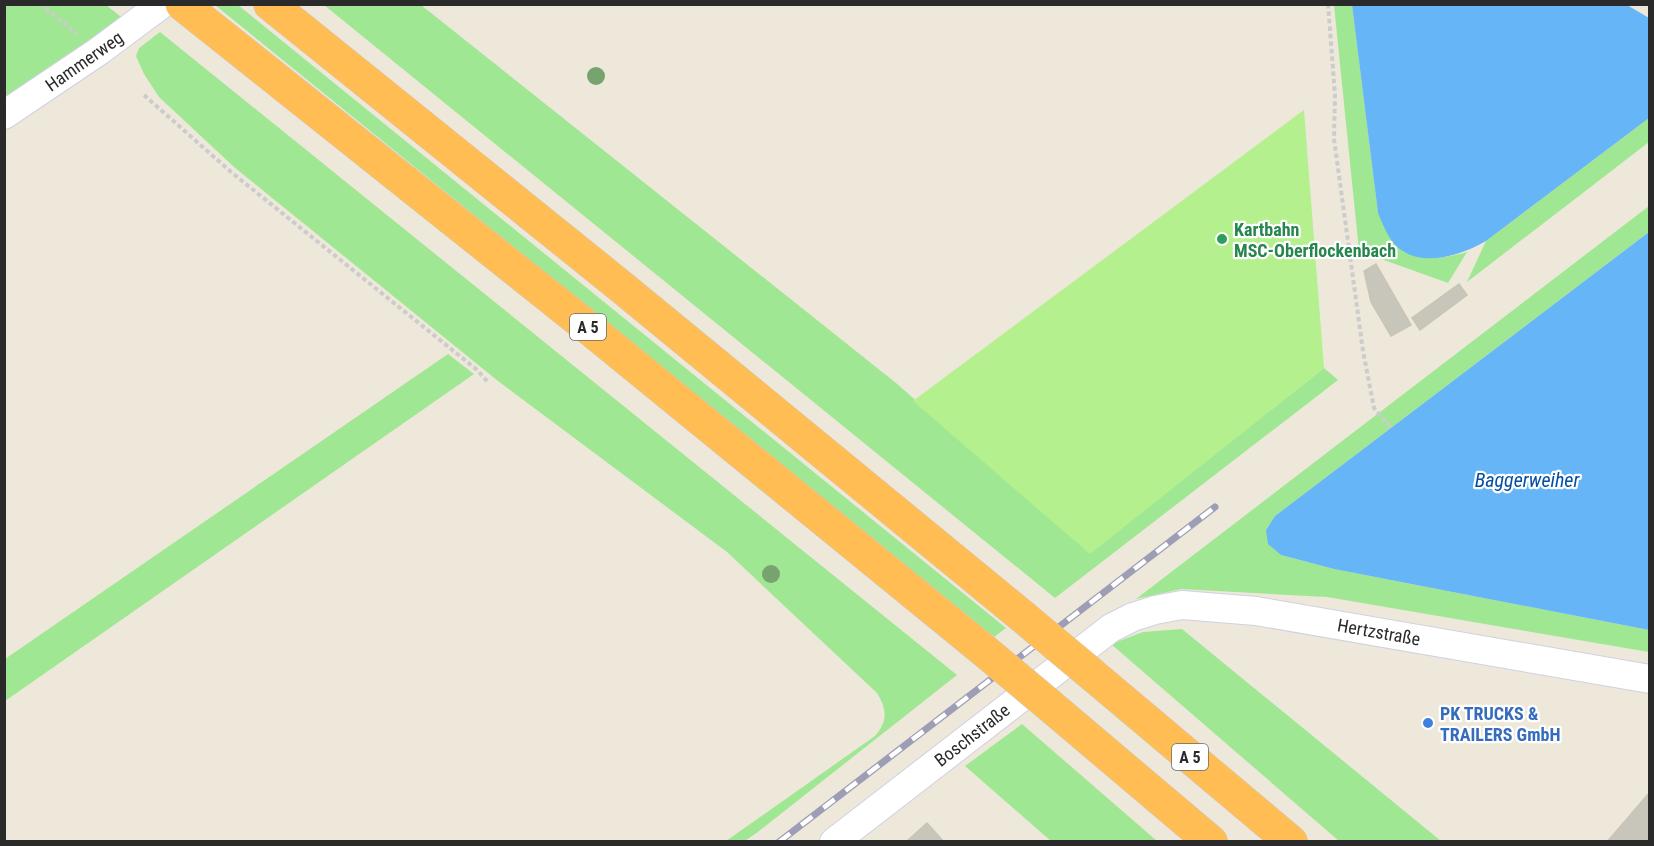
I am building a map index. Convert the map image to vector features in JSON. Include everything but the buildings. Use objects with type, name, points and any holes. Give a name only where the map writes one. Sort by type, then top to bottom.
[{"type":"highway","name":"A 5","points":[[270,4],[610,278],[1022,616],[1291,842]]},
{"type":"highway","name":"A 5","points":[[178,7],[590,329],[981,648],[1211,842]]},
{"type":"street","name":"Hammerweg","points":[[4,115],[99,51],[178,7]]},
{"type":"street","name":"Hertzstraße","points":[[1111,628],[1133,617],[1182,605],[1257,611],[1650,679]]},
{"type":"street","name":"Boschstraße","points":[[834,842],[1111,628]]},
{"type":"path","points":[[40,4],[99,51]]},
{"type":"path","points":[[1328,4],[1335,95],[1334,139],[1363,351],[1374,408],[1391,428]]},
{"type":"path","points":[[144,94],[231,172],[466,361],[488,382]]},
{"type":"green space","points":[[5,5],[106,5],[125,20],[5,110]]},
{"type":"green space","points":[[215,5],[238,5],[1006,628],[994,637]]},
{"type":"green space","points":[[324,5],[421,5],[896,383],[1090,553],[1324,368],[1338,380],[1055,598]]},
{"type":"green space","points":[[1334,5],[1352,5],[1378,213],[1403,252],[1435,258],[1467,252],[1448,283],[1359,251]]},
{"type":"green space","points":[[160,32],[957,675],[759,831],[745,841],[726,841],[875,736],[885,715],[883,704],[877,693],[727,552],[498,381],[234,167],[159,97],[144,74],[136,56],[139,48]]},
{"type":"green space","name":"Kartbahn MSC-Oberflockenbach","points":[[1304,110],[1324,368],[1090,554],[913,401]]},
{"type":"green space","points":[[1649,118],[1649,142],[1467,282],[1486,241]]},
{"type":"green space","points":[[1649,206],[1649,232],[1275,516],[1266,530],[1281,555],[1334,569],[1649,630],[1649,652],[1327,597],[1181,589],[1136,599]]},
{"type":"green space","points":[[448,354],[474,374],[5,701],[5,659]]},
{"type":"green space","points":[[1182,629],[1441,841],[1339,841],[1111,644],[1143,632]]},
{"type":"green space","points":[[1022,724],[1157,841],[1051,841],[965,766]]},
{"type":"water","points":[[1352,5],[1627,5],[1649,18],[1649,118],[1486,241],[1447,256],[1420,258],[1408,254],[1397,247],[1388,235],[1378,213]]},
{"type":"water","name":"Baggerweiher","points":[[1649,232],[1649,630],[1334,569],[1281,555],[1268,544],[1266,530],[1275,516]]},
{"type":"railway","points":[[779,842],[1215,507]]},
{"type":"place","name":"Kartbahn MSC-Oberflockenbach","points":[[1222,239]]},
{"type":"place","name":"PK TRUCKS & TRAILERS GmbH","points":[[1428,723]]}]
